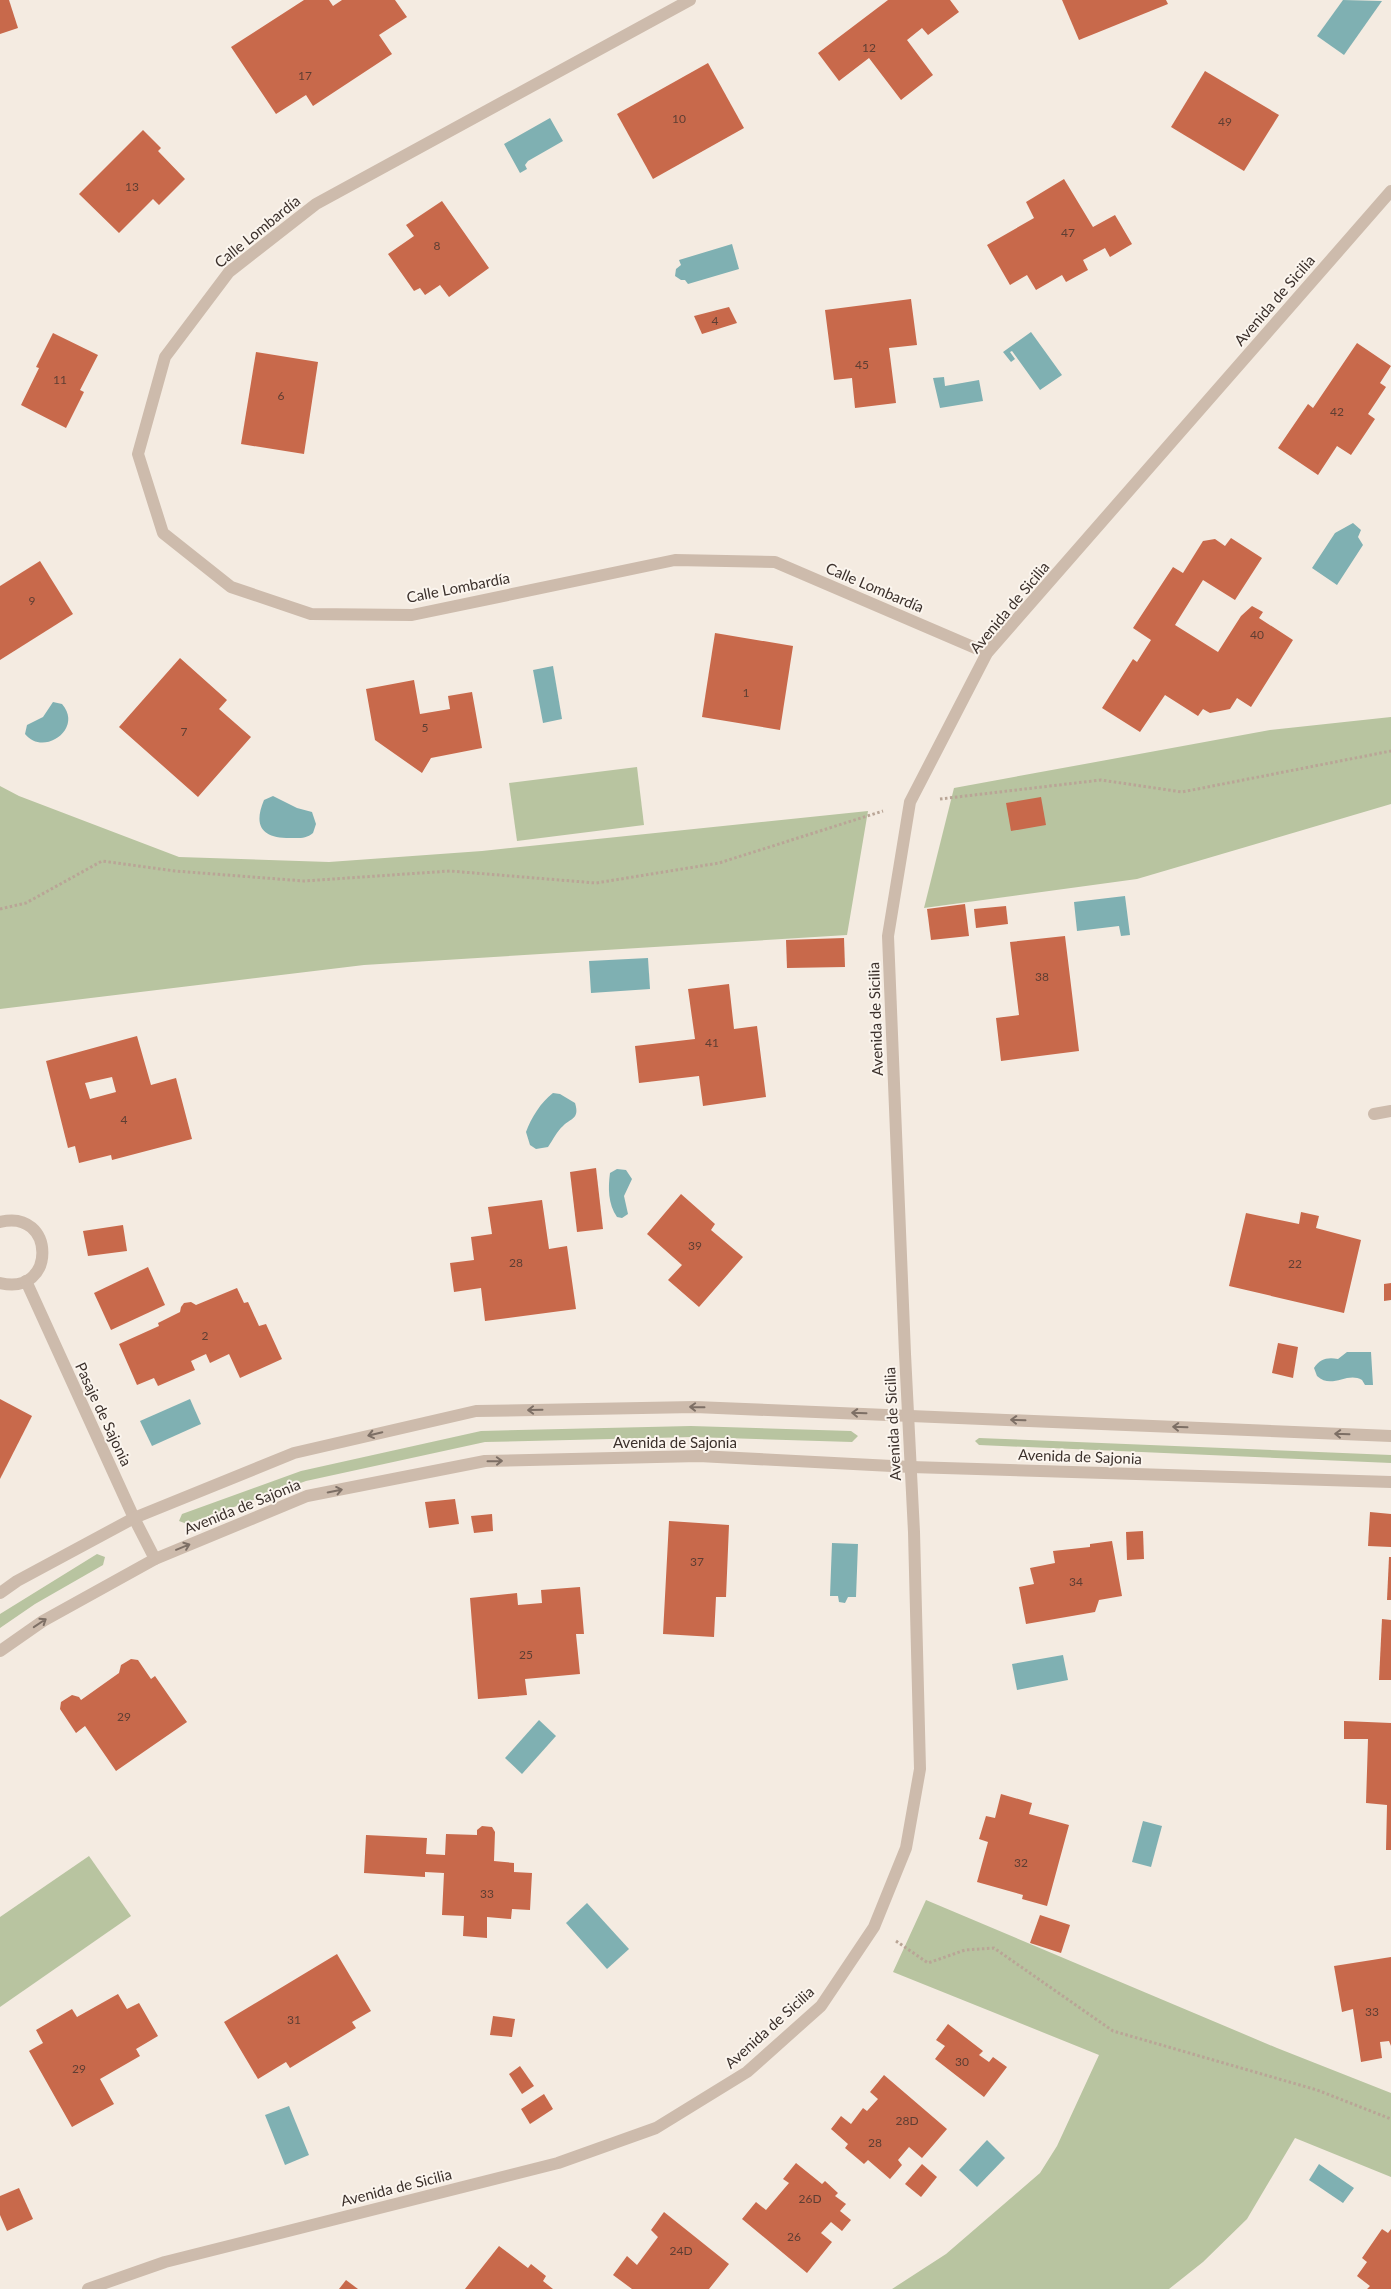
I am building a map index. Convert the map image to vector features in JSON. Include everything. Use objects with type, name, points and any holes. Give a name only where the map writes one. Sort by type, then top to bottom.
[{"type":"street","name":"Calle Lombardía","points":[[690,0],[316,204],[229,272],[165,357],[138,454],[163,533],[232,587],[311,614],[412,615],[675,560],[775,562],[987,653]]},
{"type":"street","name":"Avenida de Sicilia","points":[[88,2289],[165,2262],[558,2163],[656,2128],[748,2072],[821,2006],[874,1927],[906,1848],[920,1769],[911,1467],[888,936],[910,802],[987,653],[1391,191]]},
{"type":"street","points":[[1374,1114],[1391,1111]]},
{"type":"street","points":[[0,1222],[9,1220],[22,1221],[32,1228],[40,1238],[44,1250],[42,1263],[36,1274],[26,1282],[14,1285],[0,1283]]},
{"type":"street","name":"Pasaje de Sajonia","points":[[26,1282],[134,1518],[155,1559]]},
{"type":"street","name":"Avenida de Sajonia","points":[[0,1594],[17,1581],[134,1518],[294,1453],[476,1411],[695,1406],[1391,1436]]},
{"type":"street","name":"Avenida de Sajonia","points":[[0,1651],[43,1621],[155,1559],[307,1496],[485,1461],[699,1456],[911,1467],[1391,1482]]},
{"type":"path","points":[[0,909],[26,903],[102,861],[175,871],[304,881],[450,871],[596,883],[719,863],[910,802],[1101,780],[1182,792],[1391,750]]},
{"type":"path","points":[[874,1927],[928,1963],[965,1950],[994,1948],[1113,2031],[1317,2090],[1391,2119]]},
{"type":"green space","points":[[1391,717],[1391,804],[1137,879],[924,908],[954,788],[1270,730]]},
{"type":"green space","points":[[637,767],[644,825],[517,841],[509,783]]},
{"type":"green space","points":[[0,786],[19,796],[179,857],[329,862],[482,851],[868,811],[847,935],[364,965],[0,1009]]},
{"type":"green space","points":[[691,1426],[851,1431],[858,1436],[852,1442],[693,1437],[485,1442],[306,1481],[187,1524],[179,1521],[182,1514],[301,1471],[481,1431]]},
{"type":"green space","points":[[979,1438],[1391,1455],[1391,1463],[979,1445],[975,1441]]},
{"type":"green space","points":[[97,1554],[105,1557],[103,1565],[35,1604],[0,1628],[0,1614]]},
{"type":"green space","points":[[89,1856],[131,1916],[0,2007],[0,1917]]},
{"type":"green space","points":[[926,1900],[1277,2048],[1391,2093],[1391,2177],[1295,2138],[1247,2219],[1203,2262],[1169,2289],[892,2289],[946,2254],[1040,2173],[1057,2146],[1099,2055],[893,1972]]},
{"type":"water","points":[[1343,0],[1382,1],[1344,55],[1317,36]]},
{"type":"water","points":[[550,118],[563,141],[528,161],[525,165],[527,169],[520,173],[504,144]]},
{"type":"water","points":[[732,244],[739,269],[688,284],[685,280],[675,276],[676,269],[681,265],[679,260]]},
{"type":"water","points":[[1031,332],[1062,375],[1040,390],[1012,351],[1010,352],[1015,359],[1011,362],[1003,352]]},
{"type":"water","points":[[944,377],[945,386],[979,380],[983,401],[940,408],[933,378]]},
{"type":"water","points":[[1353,523],[1361,530],[1358,537],[1363,545],[1337,585],[1312,568],[1335,533]]},
{"type":"water","points":[[553,666],[562,719],[543,723],[533,670]]},
{"type":"water","points":[[53,702],[62,704],[67,713],[68,722],[65,731],[50,741],[41,743],[33,740],[25,734],[27,725],[43,717]]},
{"type":"water","points":[[273,796],[297,808],[312,812],[316,824],[313,833],[305,837],[280,837],[273,836],[262,829],[259,817],[264,800]]},
{"type":"water","points":[[1125,896],[1130,935],[1121,936],[1119,926],[1077,931],[1074,902]]},
{"type":"water","points":[[648,958],[650,989],[591,993],[589,961]]},
{"type":"water","points":[[553,1093],[560,1094],[575,1103],[576,1115],[561,1128],[548,1147],[536,1149],[530,1145],[526,1132],[537,1111]]},
{"type":"water","points":[[617,1169],[626,1170],[632,1179],[624,1196],[628,1214],[622,1218],[617,1217],[614,1212],[609,1196],[610,1173]]},
{"type":"water","points":[[1347,1352],[1371,1352],[1373,1385],[1365,1385],[1362,1380],[1356,1378],[1328,1381],[1317,1376],[1314,1368],[1321,1361],[1330,1358],[1338,1359]]},
{"type":"water","points":[[190,1399],[201,1424],[152,1446],[140,1421]]},
{"type":"water","points":[[832,1543],[858,1544],[856,1597],[848,1597],[845,1603],[839,1602],[838,1596],[830,1596]]},
{"type":"water","points":[[1063,1655],[1068,1680],[1017,1690],[1012,1664]]},
{"type":"water","points":[[539,1720],[556,1736],[522,1774],[505,1758]]},
{"type":"water","points":[[1143,1821],[1162,1826],[1151,1867],[1132,1862]]},
{"type":"water","points":[[587,1903],[629,1949],[607,1969],[566,1923]]},
{"type":"water","points":[[289,2106],[309,2155],[285,2165],[265,2115]]},
{"type":"water","points":[[987,2140],[1005,2158],[977,2187],[959,2170]]},
{"type":"water","points":[[1319,2164],[1354,2188],[1343,2203],[1309,2180]]},
{"type":"building","points":[[0,0],[9,0],[18,28],[0,34]]},
{"type":"building","points":[[304,0],[329,0],[333,6],[342,0],[395,0],[407,17],[379,35],[392,54],[313,106],[306,95],[276,114],[231,47]]},
{"type":"building","points":[[888,0],[950,0],[959,12],[928,35],[922,28],[907,40],[933,75],[901,100],[869,58],[839,81],[818,53]]},
{"type":"building","points":[[1062,0],[1166,0],[1168,4],[1079,40]]},
{"type":"building","points":[[708,63],[744,128],[653,179],[617,114]]},
{"type":"building","points":[[1205,71],[1279,115],[1244,171],[1171,127]]},
{"type":"building","points":[[143,130],[161,148],[158,151],[185,179],[159,205],[153,199],[119,233],[79,194]]},
{"type":"building","points":[[1064,179],[1093,227],[1115,215],[1132,244],[1110,257],[1105,248],[1083,260],[1088,270],[1066,282],[1062,275],[1036,290],[1027,275],[1010,285],[987,245],[1034,218],[1026,202]]},
{"type":"building","points":[[442,201],[489,268],[449,297],[440,285],[425,295],[420,288],[414,291],[388,254],[414,236],[406,225]]},
{"type":"building","points":[[911,299],[917,345],[889,348],[896,403],[855,408],[852,378],[834,380],[825,310]]},
{"type":"building","points":[[729,307],[737,323],[702,334],[694,316]]},
{"type":"building","points":[[53,333],[98,355],[80,390],[84,392],[66,428],[21,405],[39,368],[36,367]]},
{"type":"building","points":[[1357,343],[1391,366],[1380,383],[1386,387],[1368,414],[1375,419],[1351,455],[1337,446],[1318,475],[1278,448],[1308,404],[1313,408]]},
{"type":"building","points":[[256,352],[318,362],[304,454],[241,444]]},
{"type":"building","points":[[1231,538],[1262,558],[1235,600],[1203,580],[1175,625],[1218,652],[1241,616],[1252,606],[1263,612],[1259,618],[1293,640],[1251,707],[1237,698],[1230,709],[1210,713],[1203,709],[1198,716],[1165,695],[1140,732],[1102,708],[1133,659],[1137,662],[1151,640],[1133,628],[1173,567],[1183,573],[1203,541],[1215,539],[1225,546]]},
{"type":"building","points":[[40,561],[73,614],[0,660],[0,586]]},
{"type":"building","points":[[715,633],[793,646],[780,730],[702,717]]},
{"type":"building","points":[[180,658],[227,700],[219,709],[251,737],[198,797],[119,727]]},
{"type":"building","points":[[414,680],[420,714],[450,709],[448,696],[472,692],[482,748],[431,758],[422,773],[375,740],[366,689]]},
{"type":"building","points":[[1041,797],[1046,825],[1011,831],[1006,803]]},
{"type":"building","points":[[965,904],[969,936],[931,940],[927,909]]},
{"type":"building","points":[[1006,906],[1008,924],[976,928],[974,909]]},
{"type":"building","points":[[1065,936],[1079,1051],[1001,1061],[996,1018],[1019,1015],[1010,942]]},
{"type":"building","points":[[844,938],[845,967],[787,968],[786,940]]},
{"type":"building","points":[[729,984],[734,1029],[757,1026],[766,1097],[703,1106],[699,1076],[639,1083],[635,1046],[695,1039],[688,989]]},
{"type":"building","points":[[137,1036],[151,1085],[176,1078],[192,1139],[112,1160],[111,1155],[79,1163],[75,1146],[68,1148],[46,1061]],"holes":[[[112,1077],[116,1092],[90,1099],[85,1083]]]},
{"type":"building","points":[[596,1168],[603,1229],[577,1232],[570,1172]]},
{"type":"building","points":[[681,1194],[715,1224],[711,1230],[743,1257],[699,1307],[668,1280],[682,1265],[647,1234]]},
{"type":"building","points":[[542,1200],[549,1249],[567,1246],[576,1309],[485,1321],[481,1288],[454,1292],[450,1263],[474,1260],[471,1237],[492,1234],[488,1207]]},
{"type":"building","points":[[1301,1212],[1319,1216],[1316,1228],[1361,1240],[1344,1313],[1229,1286],[1246,1213],[1299,1224]]},
{"type":"building","points":[[123,1225],[127,1251],[88,1256],[83,1231]]},
{"type":"building","points":[[148,1267],[165,1305],[111,1330],[94,1293]]},
{"type":"building","points":[[1391,1283],[1391,1300],[1384,1301],[1384,1284]]},
{"type":"building","points":[[237,1288],[244,1303],[248,1302],[259,1326],[266,1324],[282,1359],[240,1378],[229,1354],[210,1363],[206,1354],[191,1361],[195,1370],[158,1386],[154,1378],[137,1385],[119,1344],[159,1326],[158,1323],[180,1312],[184,1303],[191,1302],[196,1305]]},
{"type":"building","points":[[1278,1343],[1298,1347],[1293,1378],[1272,1373]]},
{"type":"building","points":[[0,1399],[32,1416],[0,1479]]},
{"type":"building","points":[[455,1499],[459,1524],[429,1528],[425,1502]]},
{"type":"building","points":[[1370,1512],[1391,1514],[1391,1547],[1368,1546]]},
{"type":"building","points":[[492,1514],[493,1531],[474,1533],[471,1516]]},
{"type":"building","points":[[669,1521],[729,1525],[726,1597],[716,1597],[714,1637],[663,1634]]},
{"type":"building","points":[[1143,1531],[1144,1559],[1127,1560],[1126,1532]]},
{"type":"building","points":[[1112,1541],[1122,1596],[1099,1600],[1095,1612],[1026,1624],[1019,1587],[1034,1584],[1030,1568],[1055,1563],[1053,1551],[1090,1547],[1090,1544]]},
{"type":"building","points":[[1389,1557],[1391,1557],[1391,1600],[1387,1600]]},
{"type":"building","points":[[580,1587],[584,1634],[576,1634],[580,1674],[525,1679],[527,1695],[478,1699],[470,1598],[517,1593],[518,1605],[542,1603],[541,1590]]},
{"type":"building","points":[[1382,1619],[1391,1620],[1391,1680],[1379,1680]]},
{"type":"building","points":[[131,1659],[138,1660],[151,1679],[155,1676],[187,1722],[116,1771],[85,1726],[76,1733],[60,1709],[61,1702],[72,1695],[79,1697],[81,1700],[119,1673],[121,1665]]},
{"type":"building","points":[[1344,1721],[1391,1723],[1391,1850],[1386,1850],[1387,1805],[1366,1803],[1368,1739],[1344,1739]]},
{"type":"building","points":[[1001,1794],[1032,1803],[1029,1814],[1069,1825],[1047,1906],[1022,1899],[1023,1895],[977,1882],[988,1842],[979,1839],[986,1816],[995,1818]]},
{"type":"building","points":[[482,1826],[492,1827],[495,1832],[494,1861],[514,1863],[514,1872],[532,1873],[530,1910],[512,1909],[511,1919],[487,1917],[487,1938],[463,1936],[464,1916],[442,1915],[444,1873],[425,1872],[425,1877],[364,1873],[366,1835],[427,1838],[426,1854],[445,1855],[446,1834],[477,1835],[477,1830]]},
{"type":"building","points":[[1040,1915],[1070,1925],[1061,1953],[1030,1943]]},
{"type":"building","points":[[337,1954],[371,2011],[352,2022],[356,2028],[290,2068],[286,2062],[258,2079],[224,2022]]},
{"type":"building","points":[[1391,1957],[1391,2046],[1389,2041],[1380,2042],[1382,2058],[1361,2062],[1353,2009],[1342,2012],[1334,1966]]},
{"type":"building","points":[[118,1994],[127,2009],[139,2003],[158,2036],[136,2049],[140,2056],[100,2079],[114,2104],[72,2127],[29,2051],[43,2043],[36,2030],[72,2009],[77,2017]]},
{"type":"building","points":[[493,2016],[515,2019],[512,2037],[490,2035]]},
{"type":"building","points":[[948,2024],[983,2051],[979,2055],[989,2062],[993,2057],[1007,2067],[984,2097],[935,2059],[945,2046],[936,2040]]},
{"type":"building","points":[[520,2066],[534,2086],[522,2094],[509,2074]]},
{"type":"building","points":[[884,2075],[947,2129],[922,2158],[909,2147],[898,2160],[902,2165],[890,2179],[868,2160],[864,2164],[845,2148],[848,2144],[831,2129],[841,2116],[851,2124],[863,2108],[867,2111],[878,2099],[870,2092]]},
{"type":"building","points":[[544,2094],[553,2109],[530,2124],[521,2109]]},
{"type":"building","points":[[796,2163],[822,2184],[825,2181],[838,2193],[835,2196],[846,2204],[840,2211],[851,2220],[842,2231],[831,2222],[821,2233],[832,2242],[807,2273],[742,2219],[756,2202],[766,2210],[789,2183],[783,2179]]},
{"type":"building","points":[[922,2164],[937,2177],[921,2197],[905,2184]]},
{"type":"building","points":[[19,2188],[33,2219],[7,2231],[0,2215],[0,2196]]},
{"type":"building","points":[[664,2212],[729,2264],[709,2289],[632,2289],[613,2275],[627,2256],[637,2265],[658,2237],[651,2230]]},
{"type":"building","points":[[1382,2229],[1388,2233],[1391,2229],[1391,2289],[1367,2289],[1370,2286],[1357,2276],[1367,2262],[1362,2258]]},
{"type":"building","points":[[499,2246],[528,2268],[531,2264],[546,2276],[543,2281],[553,2289],[465,2289]]},
{"type":"building","points":[[346,2280],[358,2289],[339,2289]]}]
